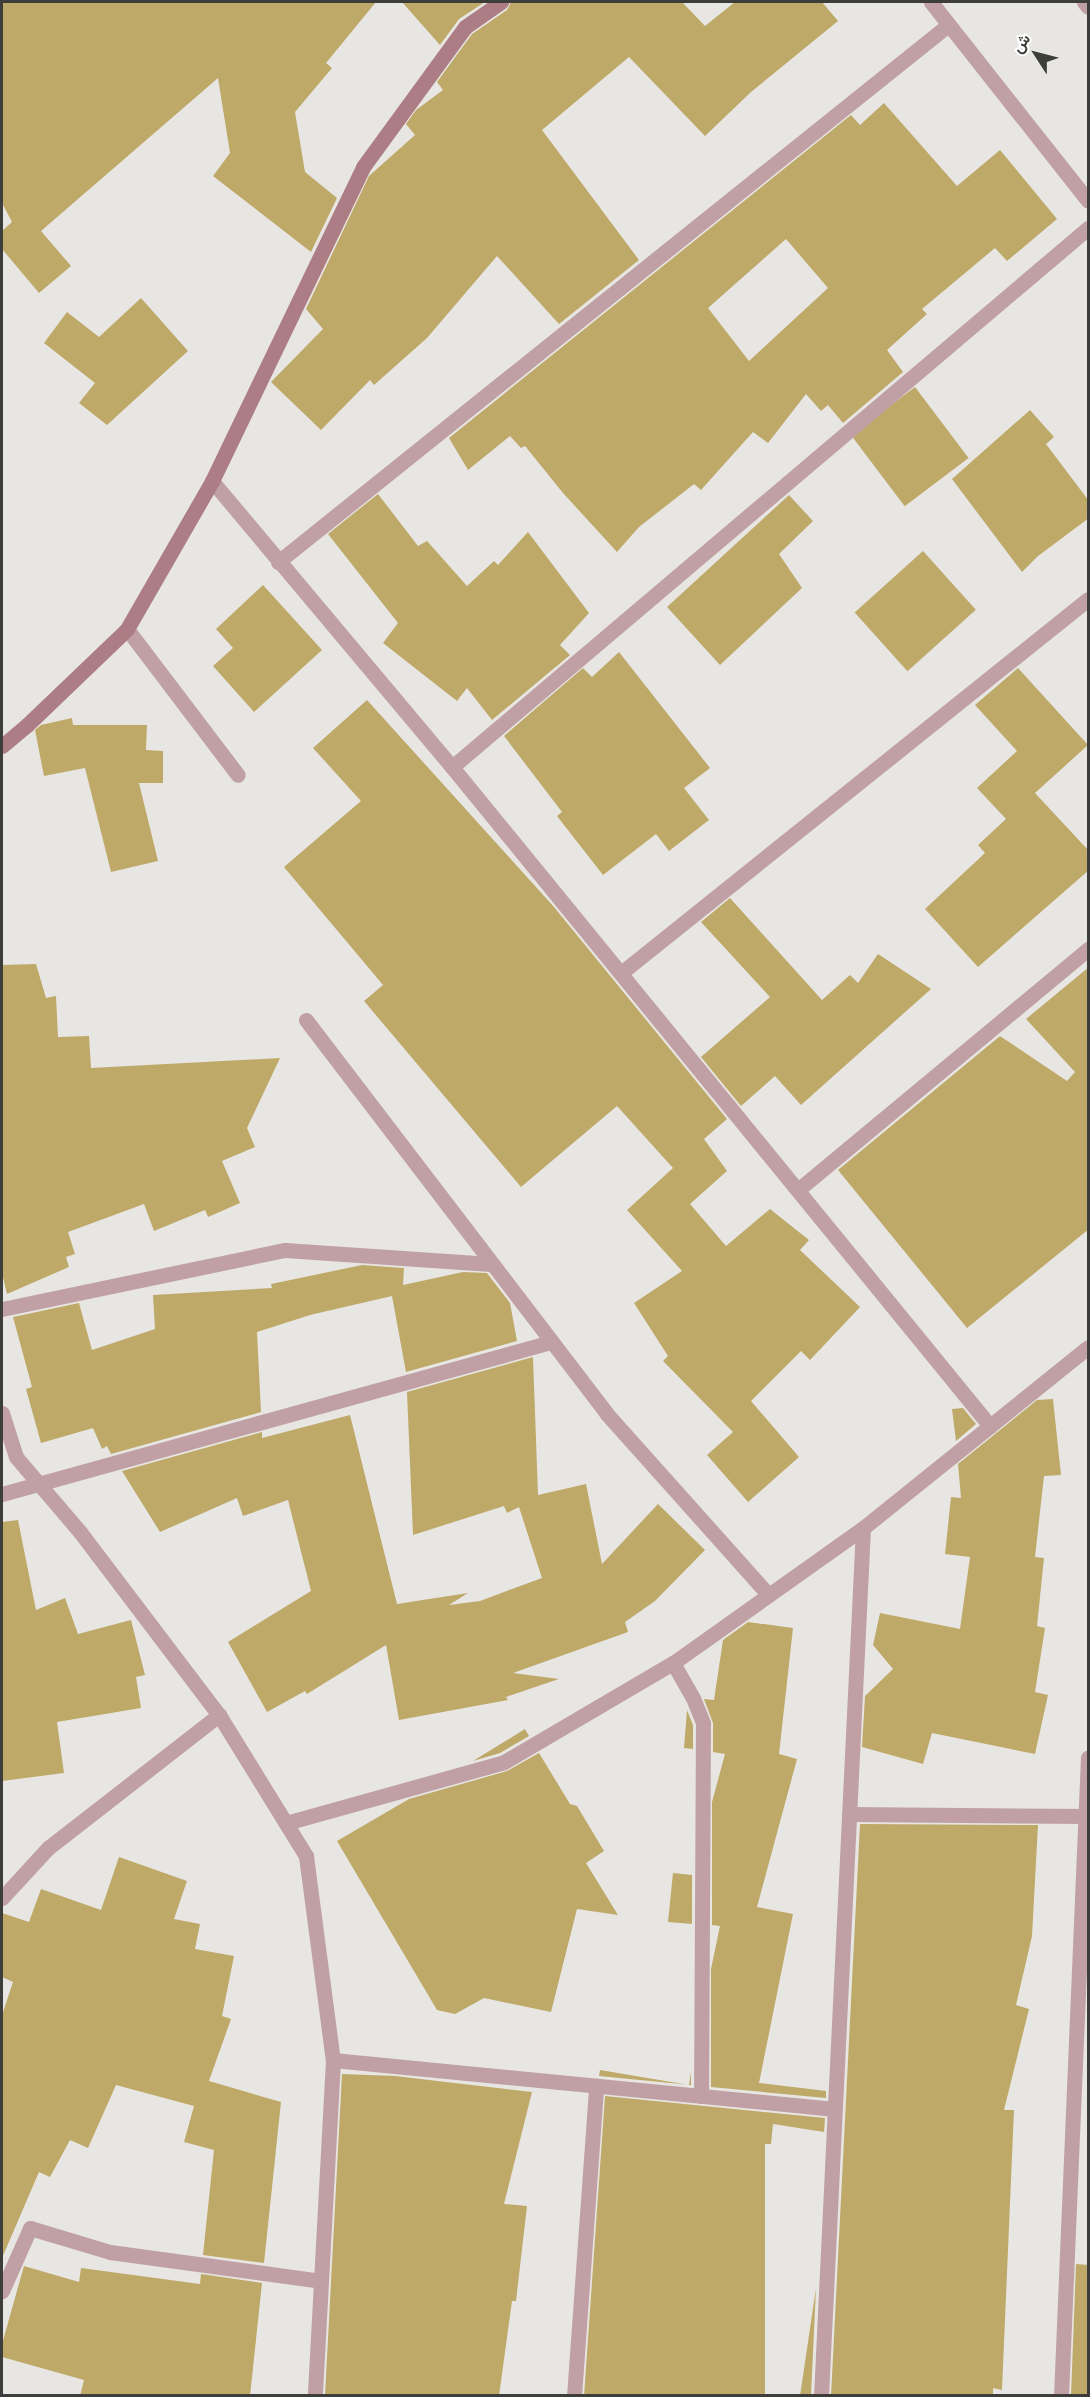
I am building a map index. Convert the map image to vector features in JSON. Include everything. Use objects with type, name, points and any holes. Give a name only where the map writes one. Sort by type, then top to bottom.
[{"type":"street","points":[[2,746],[127,629],[212,481],[363,167],[465,27],[501,2]]},
{"type":"street","points":[[931,2],[1089,201]]},
{"type":"street","points":[[1084,2],[1089,7]]},
{"type":"street","points":[[278,562],[948,24]]},
{"type":"street","points":[[452,767],[1089,228]]},
{"type":"street","points":[[212,481],[452,767],[990,1426]]},
{"type":"street","points":[[621,973],[1089,599]]},
{"type":"street","points":[[127,629],[238,775]]},
{"type":"street","points":[[799,1190],[1089,949]]},
{"type":"street","points":[[306,1020],[606,1413],[769,1595]]},
{"type":"street","points":[[2,1309],[285,1250],[492,1264]]},
{"type":"street","points":[[2,1494],[551,1342]]},
{"type":"street","points":[[286,1823],[504,1762],[673,1663],[863,1528],[1089,1347]]},
{"type":"street","points":[[2,1413],[16,1457],[80,1532],[219,1715],[306,1856],[333,2060],[315,2396]]},
{"type":"street","points":[[821,2396],[863,1528]]},
{"type":"street","points":[[673,1663],[693,1698],[703,1723],[701,2096]]},
{"type":"street","points":[[2,1898],[48,1848],[219,1715]]},
{"type":"street","points":[[1061,2396],[1089,1758]]},
{"type":"street","points":[[849,1814],[1087,1816]]},
{"type":"street","points":[[333,2060],[835,2109]]},
{"type":"street","points":[[574,2396],[596,2086]]},
{"type":"street","points":[[2,2291],[30,2228],[110,2252],[321,2281]]},
{"type":"building","points":[[2,2],[376,2],[326,63],[332,68],[295,112],[305,172],[337,198],[311,252],[213,176],[230,153],[218,78],[41,231],[71,266],[39,293],[2,249],[2,231],[12,222],[2,203]]},
{"type":"building","points":[[402,2],[485,2],[459,19],[440,45]]},
{"type":"building","points":[[511,2],[682,2],[705,26],[735,2],[822,2],[838,21],[751,92],[705,136],[629,57],[542,130],[639,260],[559,324],[497,256],[427,338],[374,385],[370,380],[321,430],[271,382],[323,329],[306,309],[369,176],[415,135],[406,124],[416,110],[443,90],[437,82],[472,34],[507,10]]},
{"type":"building","points":[[884,103],[957,186],[1000,150],[1057,219],[1007,261],[995,248],[922,309],[927,314],[887,350],[903,372],[843,423],[828,405],[821,411],[806,394],[768,443],[753,432],[701,490],[694,484],[639,527],[617,552],[563,493],[525,446],[521,448],[510,436],[468,470],[449,438],[851,115],[860,125]],"holes":[[[786,239],[828,288],[749,361],[708,308]]]},
{"type":"building","points":[[141,298],[188,351],[107,425],[79,403],[95,383],[44,343],[67,312],[99,337]]},
{"type":"building","points":[[915,387],[969,458],[905,506],[851,435]]},
{"type":"building","points":[[1030,410],[1054,437],[1046,444],[1089,501],[1089,518],[1038,556],[1022,572],[952,479]]},
{"type":"building","points":[[378,494],[418,546],[427,541],[467,586],[494,561],[498,565],[528,532],[589,613],[560,645],[570,655],[492,720],[467,688],[457,701],[383,643],[398,623],[328,534]]},
{"type":"building","points":[[789,495],[813,521],[779,554],[802,588],[720,665],[667,607]]},
{"type":"building","points":[[923,551],[976,610],[907,671],[855,613]]},
{"type":"building","points":[[263,585],[322,650],[254,712],[213,666],[233,648],[216,629]]},
{"type":"building","points":[[619,652],[710,768],[684,788],[709,820],[669,851],[656,834],[603,875],[557,816],[562,812],[504,736],[583,668],[592,677]]},
{"type":"building","points":[[1018,668],[1088,745],[1035,793],[1089,851],[1089,870],[978,967],[925,909],[985,853],[978,845],[1006,819],[977,788],[1017,751],[975,705]]},
{"type":"building","points":[[367,700],[554,907],[727,1119],[704,1139],[727,1171],[690,1204],[726,1246],[770,1209],[809,1240],[800,1250],[860,1307],[810,1360],[801,1351],[751,1401],[799,1457],[748,1502],[707,1455],[733,1432],[663,1361],[668,1356],[634,1303],[682,1271],[627,1210],[673,1168],[617,1106],[521,1187],[364,1001],[383,985],[284,867],[361,801],[313,748]]},
{"type":"building","points":[[72,718],[73,725],[147,725],[146,750],[163,751],[163,783],[139,783],[158,861],[111,872],[85,768],[44,776],[35,730],[41,725]]},
{"type":"building","points":[[730,898],[822,1000],[850,975],[858,983],[878,954],[931,989],[801,1105],[775,1076],[741,1106],[701,1057],[770,997],[701,922]]},
{"type":"building","points":[[36,964],[46,998],[56,996],[58,1037],[89,1036],[91,1068],[280,1058],[247,1128],[255,1147],[222,1161],[240,1203],[208,1217],[205,1210],[154,1231],[144,1204],[68,1232],[75,1254],[66,1257],[69,1267],[7,1294],[2,1273],[2,965]]},
{"type":"building","points":[[1089,967],[1089,1229],[967,1328],[838,1170],[1000,1036],[1067,1081],[1075,1072],[1026,1019]]},
{"type":"building","points":[[362,1265],[404,1268],[403,1285],[463,1272],[487,1273],[510,1303],[517,1341],[406,1372],[392,1296],[310,1315],[257,1332],[261,1412],[111,1454],[107,1446],[102,1449],[93,1428],[41,1443],[26,1389],[32,1387],[13,1317],[79,1303],[92,1350],[155,1329],[153,1295],[272,1288],[271,1284]]},
{"type":"building","points":[[533,1357],[538,1495],[586,1484],[602,1564],[658,1504],[705,1550],[655,1601],[625,1622],[628,1632],[513,1673],[559,1679],[506,1697],[508,1700],[399,1720],[386,1645],[307,1694],[305,1691],[267,1712],[228,1642],[311,1591],[288,1500],[243,1516],[237,1498],[160,1532],[122,1471],[262,1432],[262,1438],[350,1415],[397,1604],[468,1593],[449,1605],[480,1601],[542,1578],[519,1507],[507,1513],[504,1506],[413,1535],[407,1392]]},
{"type":"building","points":[[1053,1399],[1061,1475],[1044,1476],[1035,1557],[1044,1558],[1037,1626],[1045,1628],[1035,1692],[1048,1695],[1035,1754],[932,1733],[923,1764],[862,1747],[865,1696],[893,1669],[873,1645],[880,1613],[960,1629],[970,1557],[945,1554],[951,1497],[961,1498],[958,1464],[1037,1400]]},
{"type":"building","points":[[963,1408],[976,1424],[956,1441],[952,1409]]},
{"type":"building","points":[[18,1520],[36,1610],[65,1598],[78,1634],[131,1620],[145,1675],[136,1677],[141,1708],[57,1722],[64,1773],[2,1781],[2,1522]]},
{"type":"building","points":[[748,1622],[793,1628],[779,1754],[797,1759],[757,1907],[793,1914],[759,2083],[826,2091],[826,2098],[711,2087],[711,1969],[720,1926],[712,1925],[712,1802],[725,1754],[713,1752],[713,1723],[704,1699],[714,1700],[723,1640]]},
{"type":"building","points":[[687,1710],[693,1725],[693,1749],[684,1748]]},
{"type":"building","points":[[525,1729],[529,1736],[500,1753],[473,1761]]},
{"type":"building","points":[[539,1753],[570,1804],[577,1806],[604,1851],[586,1863],[618,1915],[577,1909],[551,2012],[484,1998],[455,2014],[437,2010],[337,1841],[409,1799],[507,1771]]},
{"type":"building","points":[[860,1824],[1038,1825],[1032,1936],[1016,2005],[1029,2009],[1004,2110],[1014,2110],[1002,2390],[993,2388],[993,2396],[831,2396]]},
{"type":"building","points":[[119,1857],[187,1881],[174,1919],[200,1924],[195,1949],[234,1956],[222,2016],[231,2019],[209,2081],[281,2102],[264,2263],[203,2255],[214,2150],[184,2142],[194,2106],[116,2085],[88,2148],[70,2140],[50,2177],[39,2172],[2,2258],[2,2015],[13,1982],[2,1977],[2,1913],[29,1922],[41,1889],[101,1910]]},
{"type":"building","points":[[673,1873],[692,1875],[692,1924],[668,1922]]},
{"type":"building","points":[[600,2070],[686,2085],[599,2076]]},
{"type":"building","points":[[342,2074],[395,2076],[532,2092],[504,2204],[527,2206],[516,2301],[512,2301],[499,2396],[325,2396]]},
{"type":"building","points":[[605,2096],[825,2118],[824,2132],[773,2124],[771,2144],[765,2144],[765,2396],[584,2396]]},
{"type":"building","points":[[1076,2264],[1089,2265],[1089,2396],[1071,2396]]},
{"type":"building","points":[[24,2266],[79,2282],[81,2268],[200,2284],[201,2274],[262,2283],[250,2396],[80,2396],[84,2380],[2,2357],[2,2344]]},
{"type":"building","points":[[816,2288],[811,2396],[800,2396]]}]
